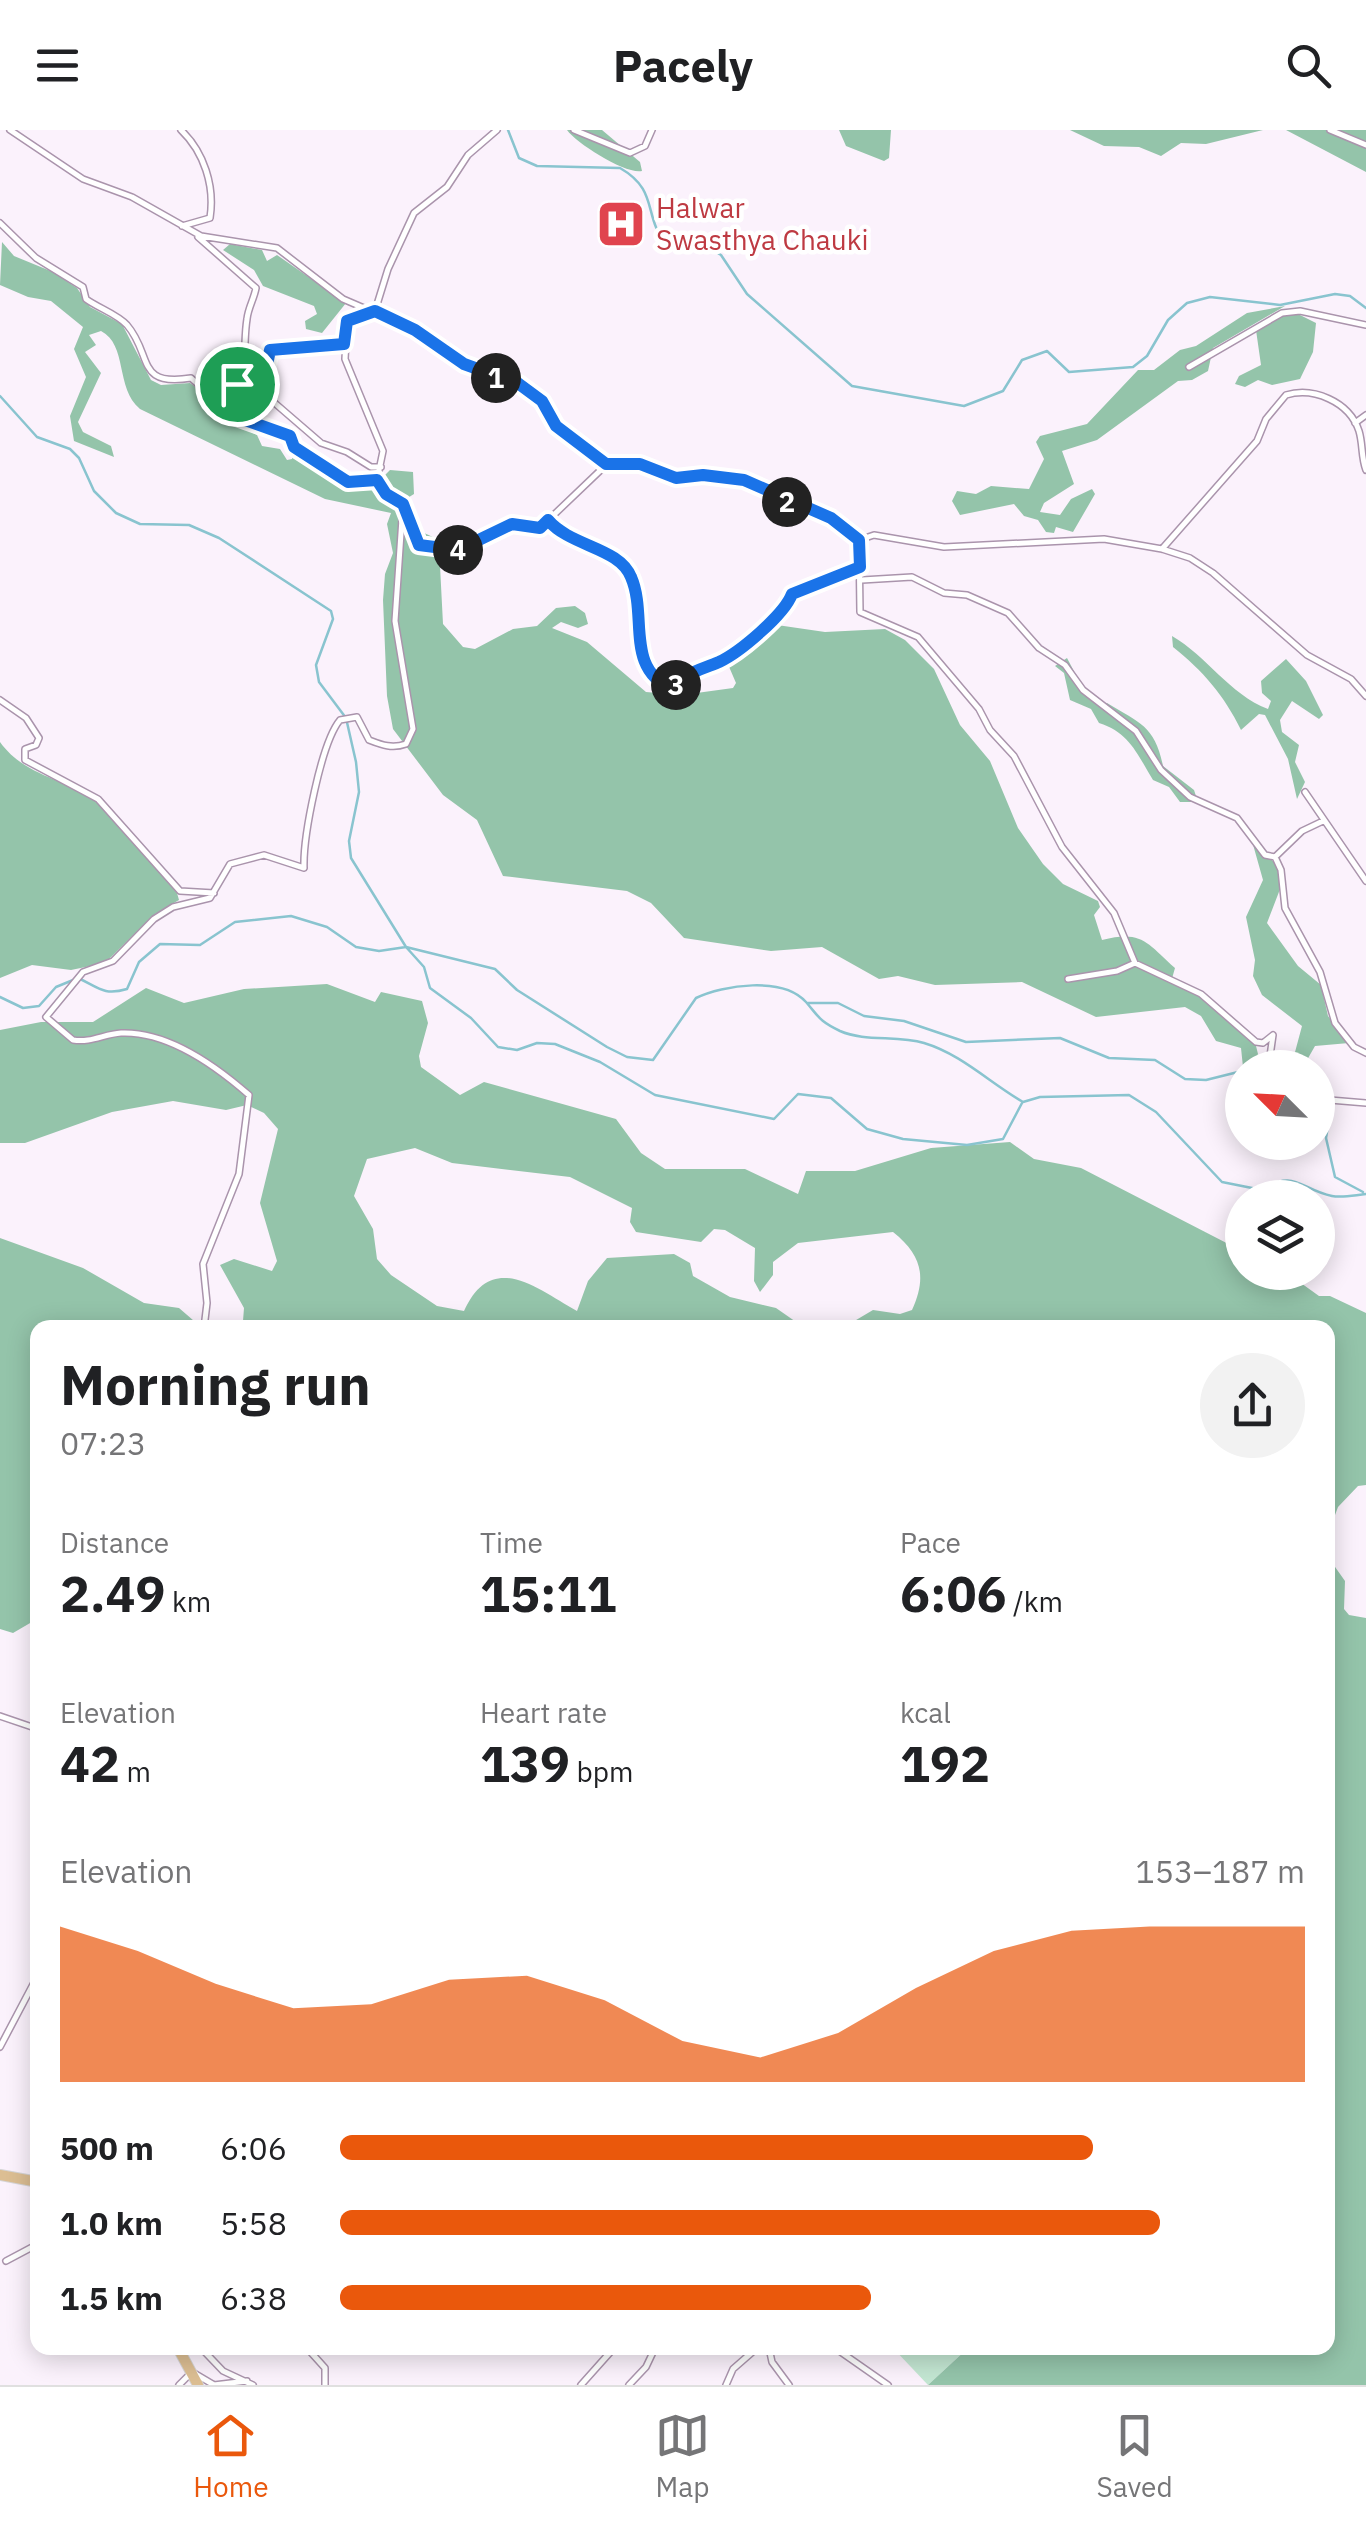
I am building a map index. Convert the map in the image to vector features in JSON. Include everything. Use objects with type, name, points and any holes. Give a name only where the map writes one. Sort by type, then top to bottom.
[{"type":"main road","points":[[0,2175],[30,2181]]},
{"type":"main road","points":[[182,2355],[198,2385]]},
{"type":"street","points":[[10,130],[82,180],[132,197],[192,231],[254,282],[255,296],[246,325],[245,362],[237,384],[222,402]]},
{"type":"street","points":[[181,130],[200,156],[212,194],[210,218],[182,226]]},
{"type":"street","points":[[375,311],[388,268],[414,213],[447,187],[468,155],[497,130]]},
{"type":"street","points":[[574,130],[630,154],[644,146],[652,130]]},
{"type":"street","points":[[1330,130],[1366,145]]},
{"type":"street","points":[[642,132],[649,138]]},
{"type":"street","points":[[0,223],[36,258],[82,287],[86,299],[126,325],[148,370],[164,380],[190,378],[234,416],[290,436],[294,447],[348,482],[377,480]]},
{"type":"street","points":[[192,231],[277,248],[342,298],[415,330],[464,364],[519,384],[542,401],[556,426],[606,464],[640,464],[676,478],[703,475],[744,480],[831,518],[859,540],[860,612],[918,637],[1014,756],[1062,847],[1121,924],[1135,963],[1202,994],[1256,1042],[1263,1043],[1272,1034],[1271,1050]]},
{"type":"street","points":[[375,311],[347,321],[344,344],[350,375],[383,450],[377,480],[386,494],[403,504],[419,545],[458,550],[512,524],[540,528],[606,464]]},
{"type":"street","points":[[1189,367],[1282,313],[1300,311],[1366,325]]},
{"type":"street","points":[[258,391],[268,376],[270,350],[344,344]]},
{"type":"street","points":[[237,384],[258,391],[321,443],[348,452],[370,467],[380,466]]},
{"type":"street","points":[[1162,549],[1257,441],[1266,419],[1286,395],[1322,395],[1355,424],[1366,470]]},
{"type":"street","points":[[1355,424],[1366,415]]},
{"type":"street","points":[[205,1320],[203,1264],[239,1174],[248,1095],[210,1062],[160,1040],[117,1033],[74,1040],[46,1018],[83,972],[113,961],[154,920],[173,908],[214,893],[230,864],[256,854],[304,868],[320,763],[330,732],[340,720],[357,716],[368,740],[395,748],[406,744],[413,729],[395,622],[403,504]]},
{"type":"street","points":[[548,520],[585,548],[612,554],[631,576],[642,659],[660,684],[673,689],[687,672],[722,660],[786,612],[792,594],[860,567]]},
{"type":"street","points":[[859,540],[874,535],[944,547],[1104,539],[1162,549],[1190,558],[1213,573],[1307,656],[1351,679],[1366,696]]},
{"type":"street","points":[[862,580],[912,576],[944,594],[968,595],[1008,614],[1039,648],[1066,665],[1083,690],[1136,731],[1148,746],[1151,760],[1190,798],[1237,818],[1254,836],[1258,849],[1274,856],[1281,870],[1285,908],[1320,972],[1336,1022],[1354,1047],[1366,1053]]},
{"type":"street","points":[[0,700],[36,729],[39,738],[36,745],[24,750],[26,760],[98,798],[180,891],[214,893]]},
{"type":"street","points":[[1305,792],[1366,881]]},
{"type":"street","points":[[1274,856],[1302,831],[1323,821]]},
{"type":"street","points":[[1068,979],[1117,971],[1135,963]]},
{"type":"street","points":[[1335,1100],[1366,1102]]},
{"type":"street","points":[[0,1716],[30,1726]]},
{"type":"street","points":[[0,2048],[30,1989]]},
{"type":"street","points":[[6,2261],[30,2248]]},
{"type":"street","points":[[207,2355],[223,2372],[250,2383]]},
{"type":"street","points":[[314,2355],[325,2368],[325,2385]]},
{"type":"street","points":[[581,2385],[608,2355]]},
{"type":"street","points":[[630,2385],[652,2355]]},
{"type":"street","points":[[726,2385],[732,2370],[749,2355]]},
{"type":"street","points":[[770,2355],[789,2385]]},
{"type":"street","points":[[845,2355],[888,2385]]},
{"type":"street","points":[[179,2385],[192,2372],[214,2384],[250,2383]]},
{"type":"green space","points":[[567,130],[602,130],[640,162],[642,171],[603,157]]},
{"type":"green space","points":[[839,130],[891,130],[889,158],[884,161],[846,146]]},
{"type":"green space","points":[[1070,130],[1263,130],[1206,144],[1181,143],[1161,156],[1139,147],[1104,146]]},
{"type":"green space","points":[[1286,130],[1366,130],[1366,172]]},
{"type":"green space","points":[[2,242],[14,256],[53,272],[77,288],[90,307],[122,324],[151,380],[161,385],[190,383],[219,404],[229,421],[257,435],[262,446],[280,449],[287,460],[292,459],[294,450],[308,455],[348,483],[380,480],[390,470],[413,472],[414,494],[401,502],[404,514],[409,523],[440,541],[455,558],[440,566],[443,624],[463,647],[475,649],[513,629],[537,626],[556,608],[575,606],[585,613],[588,624],[578,628],[561,622],[552,628],[587,642],[646,692],[682,695],[733,688],[736,683],[727,662],[777,625],[825,632],[885,629],[905,640],[934,669],[960,725],[990,761],[1018,828],[1043,864],[1063,884],[1098,901],[1100,907],[1094,915],[1102,940],[1126,936],[1143,940],[1175,968],[1171,982],[1199,996],[1257,1050],[1241,1050],[1216,1041],[1201,1016],[1185,1007],[1096,1017],[1022,982],[935,985],[898,976],[879,979],[822,947],[771,951],[684,938],[651,903],[627,891],[503,876],[477,820],[443,795],[393,729],[387,696],[383,600],[385,574],[393,553],[387,524],[391,513],[325,499],[140,409],[127,390],[115,346],[101,331],[89,335],[96,345],[85,352],[101,373],[78,422],[83,432],[111,446],[114,457],[74,441],[70,416],[86,377],[74,349],[83,327],[51,301],[28,297],[0,285]]},
{"type":"green space","points":[[230,244],[262,250],[267,261],[277,255],[346,303],[322,333],[306,329],[305,321],[317,314],[314,306],[263,286],[254,270],[223,250]]},
{"type":"green space","points":[[1285,306],[1213,348],[1208,371],[1192,380],[1178,381],[1097,440],[1062,451],[1074,484],[1044,503],[1040,512],[1060,515],[1071,499],[1092,489],[1095,494],[1073,532],[1056,527],[1054,533],[1046,532],[1038,520],[1024,516],[1014,504],[960,515],[952,501],[957,491],[976,494],[991,486],[1029,489],[1044,459],[1036,442],[1040,436],[1087,424],[1138,370],[1154,370],[1180,350],[1196,346],[1247,313]]},
{"type":"green space","points":[[1298,314],[1316,323],[1313,352],[1300,379],[1272,385],[1258,380],[1245,387],[1235,384],[1239,376],[1261,365],[1256,330],[1283,315]]},
{"type":"green space","points":[[1172,636],[1241,694],[1268,709],[1271,701],[1262,693],[1261,681],[1286,659],[1306,681],[1323,715],[1319,719],[1292,701],[1280,720],[1282,732],[1299,745],[1295,762],[1305,782],[1297,799],[1288,759],[1265,715],[1259,714],[1241,730],[1212,684],[1173,647]]},
{"type":"green space","points":[[1067,658],[1086,694],[1101,706],[1107,703],[1144,727],[1156,742],[1163,766],[1194,790],[1198,802],[1180,802],[1169,787],[1153,780],[1118,732],[1099,723],[1091,709],[1070,700],[1064,673],[1055,666]]},
{"type":"green space","points":[[0,742],[21,763],[99,803],[131,834],[177,893],[179,900],[155,914],[105,963],[71,970],[32,965],[0,978]]},
{"type":"green space","points":[[1252,841],[1278,866],[1282,884],[1267,923],[1298,966],[1321,985],[1328,1016],[1349,1043],[1296,1050],[1302,1026],[1262,995],[1253,976],[1255,960],[1246,917],[1263,880]]},
{"type":"green space","points":[[327,984],[375,1002],[381,992],[422,1001],[428,1023],[419,1056],[421,1067],[460,1095],[484,1082],[616,1119],[641,1153],[665,1169],[745,1169],[798,1194],[806,1171],[855,1171],[931,1148],[1010,1142],[1034,1159],[1081,1168],[1225,1242],[1225,1290],[1311,1290],[1366,1313],[1366,1485],[1358,1486],[1335,1515],[1335,1320],[856,1320],[873,1310],[900,1314],[912,1310],[919,1287],[919,1267],[910,1249],[893,1232],[798,1243],[773,1262],[773,1275],[760,1292],[754,1281],[755,1248],[725,1230],[714,1229],[701,1242],[636,1232],[630,1222],[632,1208],[570,1177],[452,1163],[415,1148],[367,1159],[354,1196],[373,1229],[377,1259],[391,1275],[437,1306],[464,1311],[475,1292],[502,1278],[531,1285],[577,1311],[588,1281],[607,1258],[674,1254],[690,1263],[693,1276],[730,1297],[776,1308],[793,1320],[243,1320],[244,1308],[220,1265],[234,1259],[272,1271],[277,1261],[260,1203],[278,1129],[264,1113],[247,1105],[226,1110],[173,1101],[112,1112],[25,1143],[0,1143],[0,1030],[41,1022],[93,1022],[146,988],[184,1003],[244,989]]},
{"type":"green space","points":[[0,1238],[83,1268],[144,1303],[179,1308],[193,1320],[30,1320],[30,1623],[13,1633],[0,1629]]},
{"type":"green space","points":[[1335,1567],[1345,1581],[1344,1609],[1349,1615],[1366,1618],[1366,2385],[928,2385],[960,2355],[1335,2355]]},
{"type":"green space","points":[[900,2355],[960,2355],[928,2385]]},
{"type":"waterway","points":[[508,130],[519,158],[537,166],[620,168],[641,186],[667,245],[703,244],[721,255],[747,294],[852,386],[964,406],[1003,391],[1022,360],[1047,351],[1069,372],[1133,367],[1147,356],[1168,320],[1187,303],[1210,297],[1280,305],[1335,294],[1350,296],[1366,308]]},
{"type":"waterway","points":[[0,396],[37,437],[70,449],[79,458],[94,491],[116,513],[140,524],[189,525],[219,538],[331,611],[333,619],[316,665],[319,682],[346,718],[356,762],[359,792],[349,841],[351,858],[406,947],[495,969],[517,990],[607,1047],[627,1057],[653,1060],[696,998],[721,989],[752,985],[783,989],[796,994],[823,1021],[840,1031],[938,1048],[1023,1102],[1040,1097],[1129,1095],[1156,1112],[1222,1182],[1262,1190],[1290,1181],[1332,1196],[1366,1194]]},
{"type":"waterway","points":[[0,997],[23,1008],[39,1006],[56,987],[78,978],[106,991],[127,989],[139,962],[160,944],[200,945],[235,922],[291,916],[327,927],[356,947],[379,951],[406,947],[424,967],[430,988],[471,1018],[498,1047],[517,1050],[537,1043],[555,1044],[600,1062],[655,1095],[774,1119],[798,1094],[831,1098],[867,1129],[903,1139],[967,1145],[1003,1139],[1022,1103]]},
{"type":"waterway","points":[[808,1003],[838,1003],[864,1016],[904,1021],[966,1042],[1060,1038],[1109,1058],[1155,1060],[1185,1079],[1225,1075]]},
{"type":"waterway","points":[[1331,1160],[1335,1177],[1363,1192]]},
{"type":"place","name":"Halwar Swasthya Chauki","points":[[621,224]]},
{"type":"route","points":[[375,311],[415,330],[464,364],[492,378],[519,384],[542,401],[556,426],[575,438],[585,452],[606,464],[640,464],[676,478],[703,475],[744,480],[783,501],[831,518],[859,540],[860,567],[792,594],[786,612],[722,660],[687,672],[673,689],[660,684],[642,659],[631,576],[612,554],[585,548],[556,530],[548,520],[540,528],[512,524],[458,550],[419,545],[403,504],[386,494],[377,480],[348,482],[309,453],[294,447],[290,436],[272,433],[234,416],[222,402],[237,384],[252,391],[262,390],[270,368],[270,350],[344,344],[347,321],[375,311]]}]
